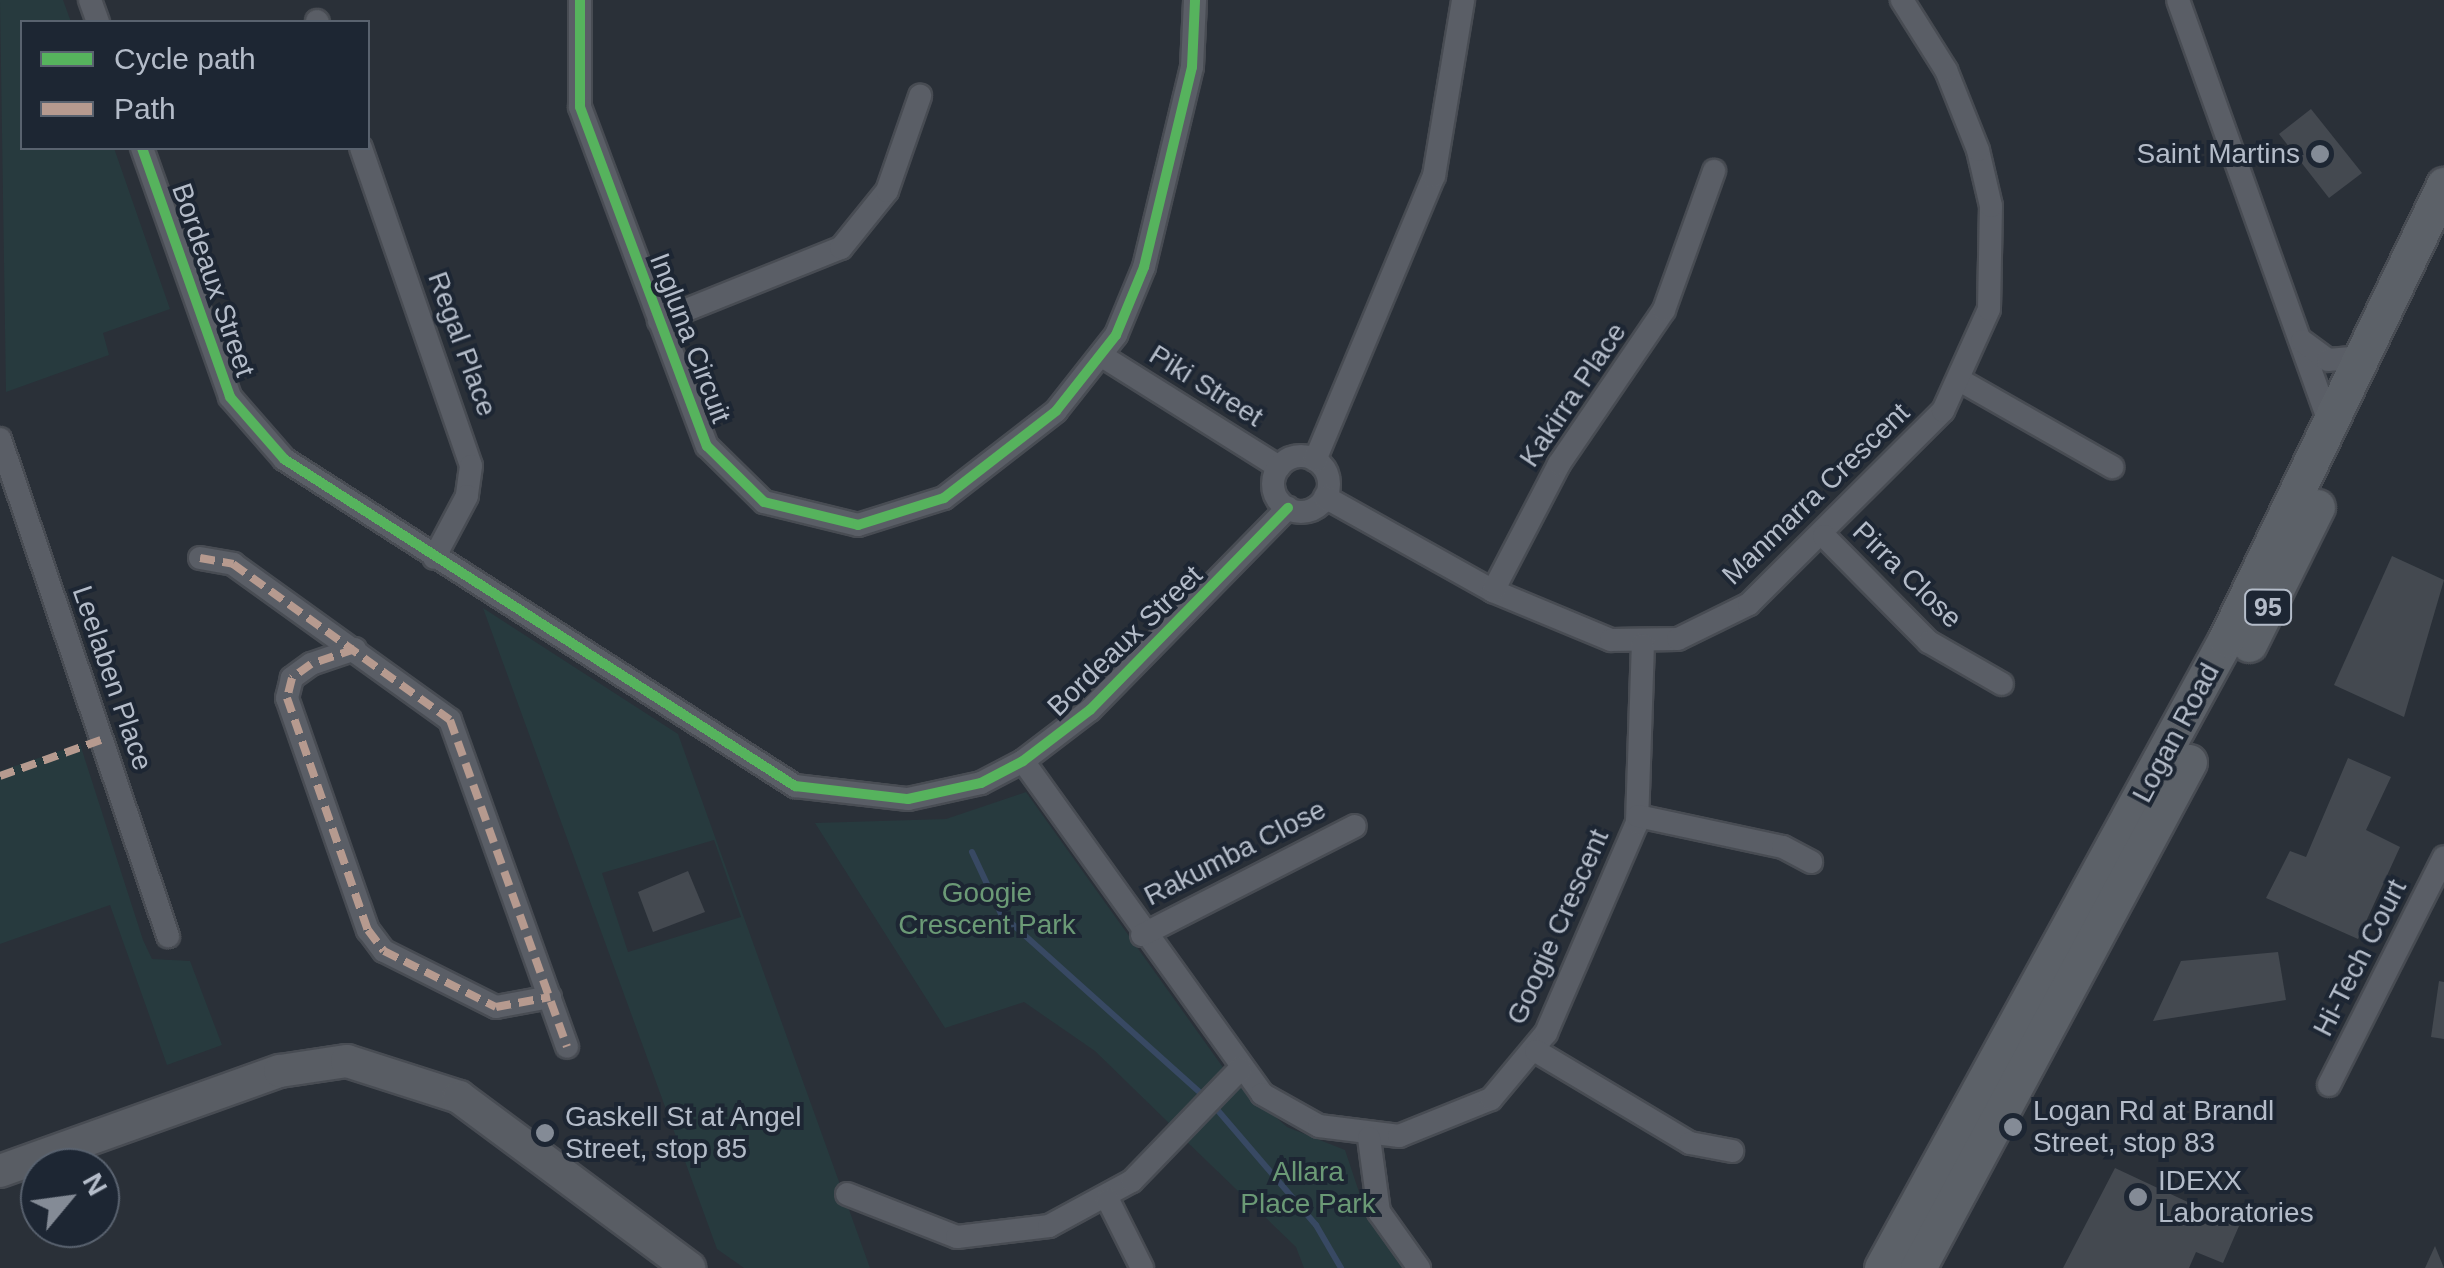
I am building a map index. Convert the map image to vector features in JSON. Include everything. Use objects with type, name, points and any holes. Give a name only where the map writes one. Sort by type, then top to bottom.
[{"type":"main road","name":"Logan Road","points":[[1882,1268],[2174,738],[2330,425],[2444,184]]},
{"type":"main road","name":"Logan Road","points":[[1928,1261],[2270,604],[2444,240]]},
{"type":"street","name":"Ingluna Circuit","points":[[580,0],[580,107],[708,446],[732,478],[764,502],[824,523],[890,520],[944,498],[1056,410],[1102,356],[1144,268],[1192,67],[1195,0]]},
{"type":"street","points":[[1315,460],[1434,176],[1463,0]]},
{"type":"street","name":"Manmarra Crescent","points":[[1644,645],[1715,625],[1824,536],[1963,382],[1989,309],[1991,206],[1964,110],[1902,0]]},
{"type":"street","points":[[2178,0],[2330,425]]},
{"type":"street","points":[[658,321],[841,248],[887,190],[920,96]]},
{"type":"street","name":"Bordeaux Street","points":[[143,150],[230,397],[284,459],[795,786],[908,799],[981,782],[1023,761],[1090,710],[1288,508]]},
{"type":"street","name":"Regal Place","points":[[362,150],[471,466],[467,496],[434,558]]},
{"type":"street","name":"Kakirra Place","points":[[1492,591],[1559,464],[1664,310],[1714,170]]},
{"type":"street","points":[[2302,341],[2328,360],[2361,357]]},
{"type":"street","name":"Piki Street","points":[[1102,356],[1278,467]]},
{"type":"street","points":[[1963,382],[2112,466]]},
{"type":"street","name":"Leelaben Place","points":[[0,438],[168,936]]},
{"type":"street","points":[[1300,456],[1315,460],[1329,480],[1326,498],[1305,512],[1288,508],[1275,494],[1278,467],[1300,456]]},
{"type":"street","points":[[1326,498],[1492,591],[1644,645]]},
{"type":"street","name":"Pirra Close","points":[[1824,536],[1929,642],[2002,684]]},
{"type":"street","points":[[200,558],[233,564],[450,720],[567,1047]]},
{"type":"street","name":"Googie Crescent","points":[[1369,1138],[1464,1116],[1536,1051],[1638,816],[1644,645]]},
{"type":"street","points":[[356,649],[310,664],[292,678],[286,698],[368,930],[384,951],[496,1007],[550,997]]},
{"type":"street","points":[[1023,761],[1240,1070],[1287,1111],[1369,1138],[1379,1212],[1418,1268]]},
{"type":"street","points":[[1638,816],[1784,846],[1811,862]]},
{"type":"street","name":"Rakumba Close","points":[[1142,935],[1354,826]]},
{"type":"street","name":"Hi-Tech Court","points":[[2328,1085],[2444,858]]},
{"type":"street","points":[[1536,1051],[1690,1143],[1732,1151]]},
{"type":"street","points":[[0,1171],[263,1076],[324,1061],[377,1066],[459,1097],[507,1140],[689,1268]]},
{"type":"street","points":[[847,1194],[980,1240],[1049,1226],[1108,1200],[1176,1138],[1240,1070]]},
{"type":"street","points":[[1108,1200],[1142,1268]]},
{"type":"green space","points":[[0,0],[63,0],[70,20],[20,20],[20,150],[115,150],[170,309],[103,333],[109,355],[6,392]]},
{"type":"green space","points":[[483,608],[678,734],[870,1268],[744,1268],[717,1249]],"holes":[[[714,840],[741,917],[628,952],[602,873]]]},
{"type":"green space","points":[[80,744],[143,940],[152,959],[190,961],[222,1045],[167,1065],[110,905],[0,944],[0,771]]},
{"type":"green space","name":"Googie Crescent Park","points":[[1026,792],[1227,1073],[1172,1126],[1095,1051],[1024,1002],[945,1028],[815,823],[946,819]]},
{"type":"green space","name":"Allara Place Park","points":[[1235,1081],[1287,1127],[1345,1150],[1367,1216],[1405,1268],[1304,1268],[1296,1247],[1183,1138]]},
{"type":"building","name":"Saint Martins","points":[[2311,109],[2362,173],[2329,198],[2279,134]]},
{"type":"building","points":[[2392,556],[2444,580],[2404,717],[2334,685]]},
{"type":"building","points":[[2348,758],[2391,777],[2366,830],[2400,847],[2358,939],[2266,898],[2290,851],[2306,857]]},
{"type":"building","points":[[688,871],[705,912],[653,932],[638,892]]},
{"type":"building","points":[[2278,952],[2286,1000],[2153,1021],[2181,961]]},
{"type":"building","points":[[2439,981],[2444,982],[2444,1039],[2431,1037]]},
{"type":"building","name":"IDEXX Laboratories","points":[[2115,1168],[2239,1226],[2223,1263],[2196,1252],[2189,1268],[2063,1268]]},
{"type":"building","points":[[2435,1246],[2444,1268],[2425,1268]]},
{"type":"waterway","points":[[972,852],[1001,914],[1205,1097]]},
{"type":"waterway","points":[[1214,1106],[1316,1225],[1341,1268]]},
{"type":"marked path","points":[[200,558],[233,564],[450,720],[567,1047]]},
{"type":"marked path","points":[[355,649],[311,664],[292,678],[287,698],[368,930],[384,951],[496,1007],[550,997]]},
{"type":"marked path","points":[[0,776],[101,740]]},
{"type":"cycle path","points":[[580,0],[580,107],[707,446],[764,502],[858,525],[944,498],[1056,411],[1116,335],[1144,267],[1192,67],[1195,0]]},
{"type":"cycle path","points":[[143,150],[230,397],[284,459],[795,786],[908,799],[981,783],[1023,761],[1090,710],[1288,508]]},
{"type":"place","name":"Saint Martins","points":[[2320,154]]},
{"type":"place","name":"Logan Rd at Brandl Street, stop 83","points":[[2013,1127]]},
{"type":"place","name":"Gaskell St at Angel Street, stop 85","points":[[545,1133]]},
{"type":"place","name":"IDEXX Laboratories","points":[[2138,1197]]}]
